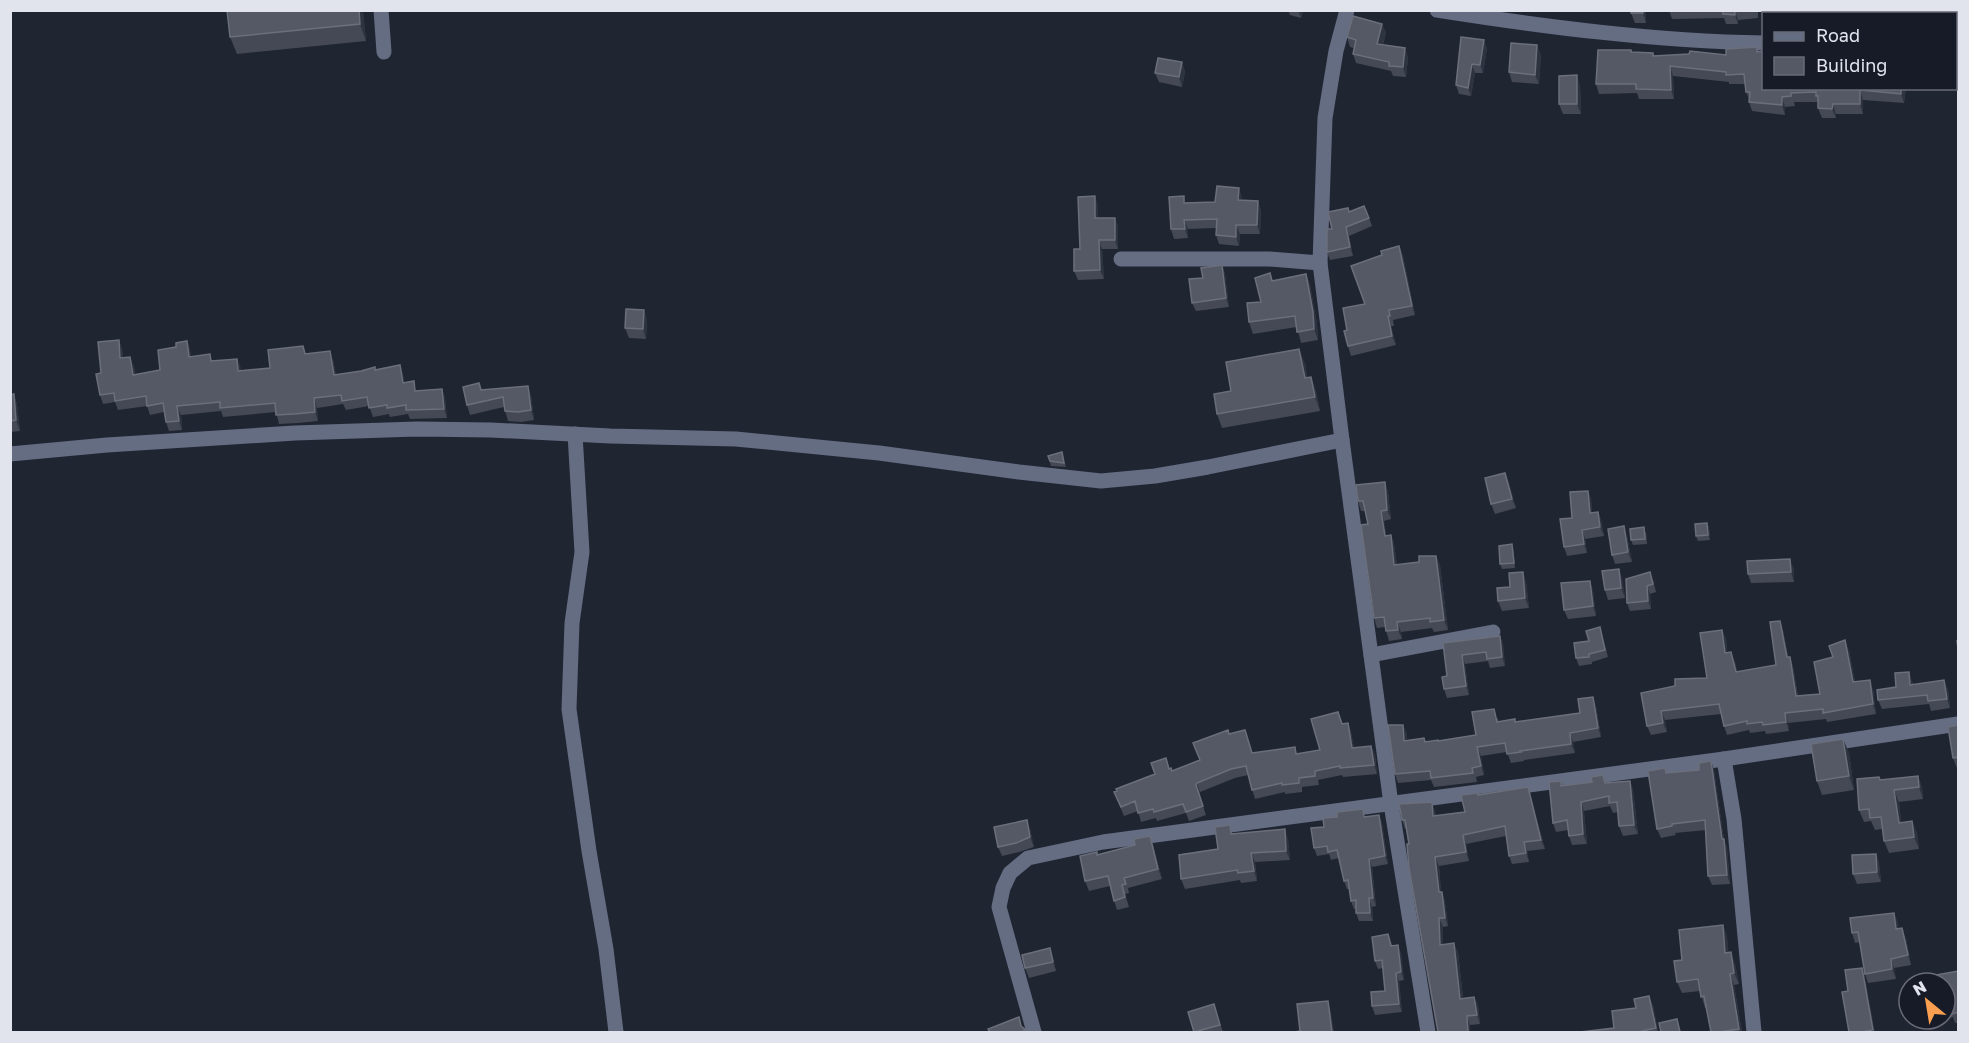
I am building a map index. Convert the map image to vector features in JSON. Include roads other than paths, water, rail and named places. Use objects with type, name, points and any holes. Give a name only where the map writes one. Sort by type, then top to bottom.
[{"type":"street","points":[[381,10],[384,52]]},
{"type":"street","points":[[1347,10],[1336,51],[1325,118],[1320,263],[1391,804],[1428,1032]]},
{"type":"street","points":[[1437,10],[1582,32],[1762,43]]},
{"type":"street","points":[[1121,259],[1269,258],[1320,263]]},
{"type":"street","points":[[10,454],[107,445],[328,431],[480,430],[736,439],[879,453],[1030,474],[1101,481],[1155,476],[1208,467],[1342,440]]},
{"type":"street","points":[[575,434],[582,552],[572,623],[569,709],[589,851],[606,949],[616,1032]]},
{"type":"street","points":[[1371,655],[1493,632]]},
{"type":"street","points":[[1034,1032],[999,908],[1003,888],[1010,873],[1028,858],[1103,842],[1724,759],[1959,724]]},
{"type":"street","points":[[1724,759],[1734,819],[1754,1032]]}]
